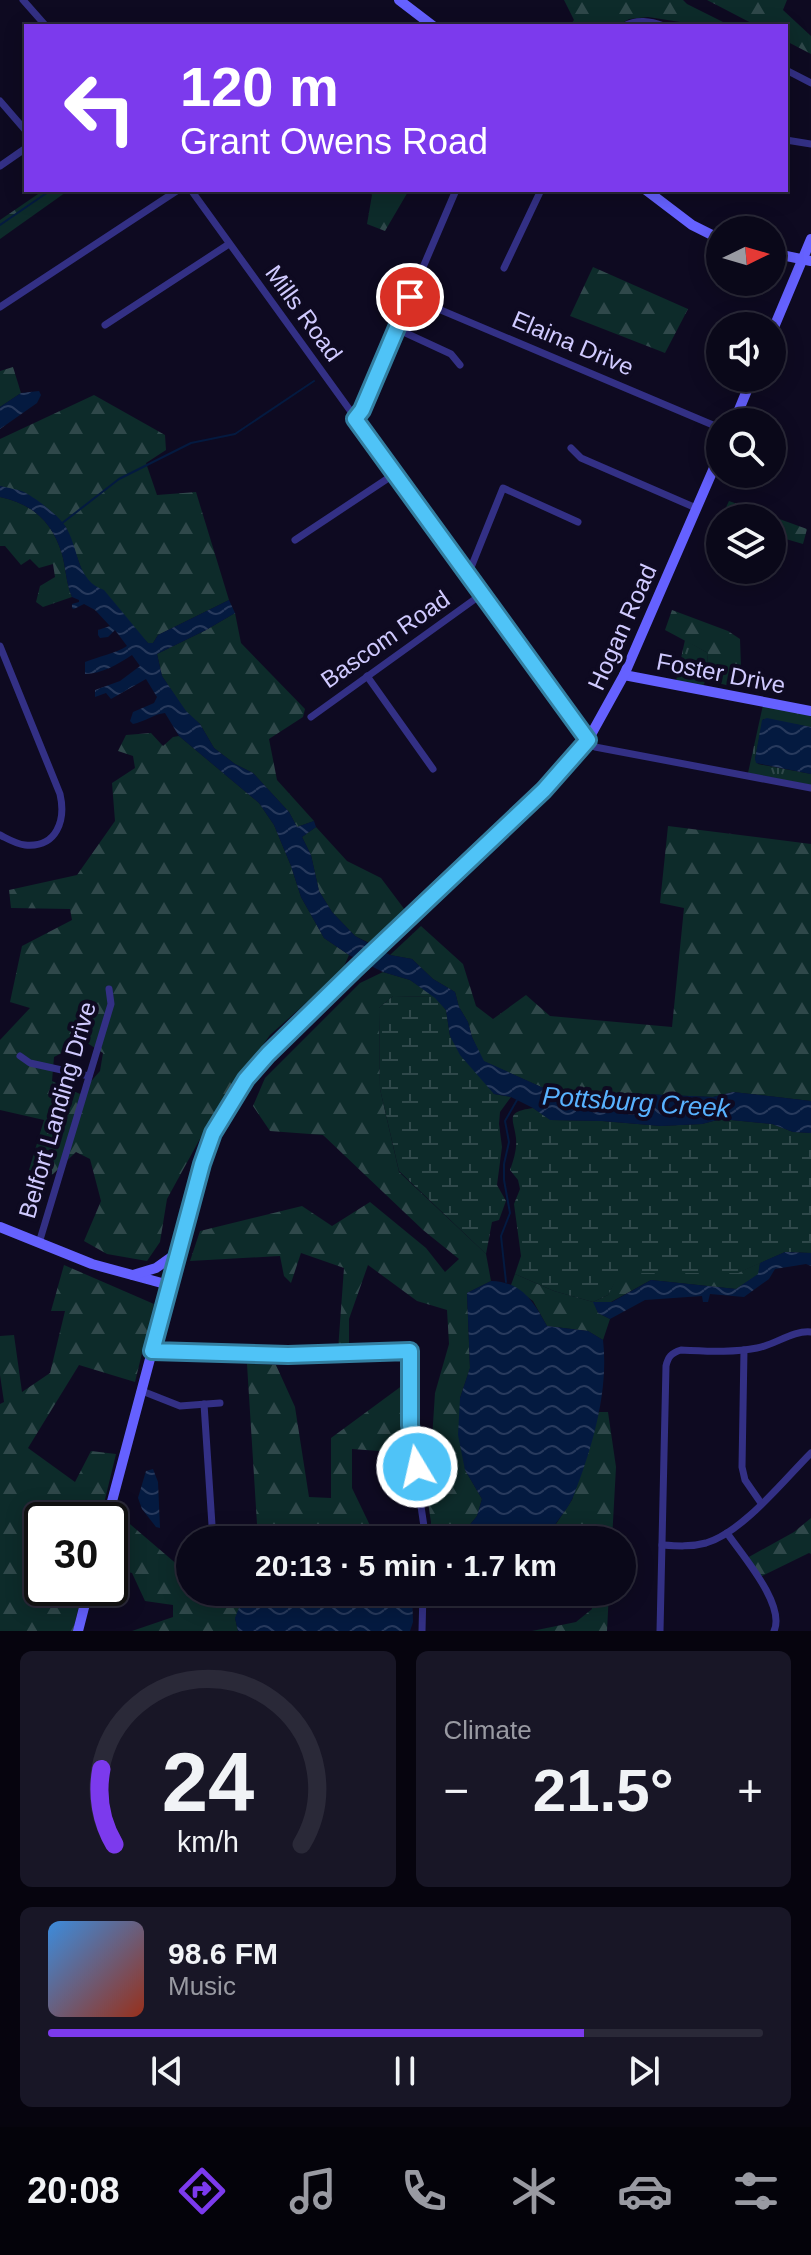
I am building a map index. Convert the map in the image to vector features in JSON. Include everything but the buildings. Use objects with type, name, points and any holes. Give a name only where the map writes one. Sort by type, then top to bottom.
[{"type":"main road","points":[[399,0],[430,24]]},
{"type":"main road","points":[[649,192],[706,232]]},
{"type":"main road","points":[[782,312],[807,260],[811,239]]},
{"type":"main road","points":[[786,256],[807,260]]},
{"type":"main road","name":"Hogan Road","points":[[112,1502],[202,1164],[213,1133],[230,1103],[268,1054],[544,790],[588,740],[624,675],[706,486]]},
{"type":"main road","name":"Foster Drive","points":[[624,675],[811,711]]},
{"type":"main road","points":[[0,1227],[92,1264],[169,1285]]},
{"type":"main road","points":[[131,1275],[156,1268],[177,1253]]},
{"type":"main road","points":[[78,1631],[84,1606]]},
{"type":"street","points":[[23,0],[44,24]]},
{"type":"street","points":[[627,24],[646,21],[657,24]]},
{"type":"street","points":[[788,71],[811,83]]},
{"type":"street","points":[[0,101],[24,129]]},
{"type":"street","points":[[788,140],[811,144]]},
{"type":"street","points":[[0,166],[24,149]]},
{"type":"street","points":[[0,307],[175,192]]},
{"type":"street","name":"Mills Road","points":[[192,192],[588,740]]},
{"type":"street","points":[[355,419],[362,410],[455,192]]},
{"type":"street","points":[[504,268],[540,192]]},
{"type":"street","points":[[105,325],[229,244]]},
{"type":"street","name":"Elaina Drive","points":[[410,297],[706,422]]},
{"type":"street","points":[[397,329],[451,354],[460,365]]},
{"type":"street","points":[[571,448],[581,458],[696,508]]},
{"type":"street","points":[[295,540],[396,473]]},
{"type":"street","points":[[468,575],[503,488],[578,522]]},
{"type":"street","name":"Bascom Road","points":[[311,717],[482,594]]},
{"type":"street","points":[[0,646],[60,794],[63,811],[60,827],[49,838],[35,845],[22,845],[0,835]]},
{"type":"street","points":[[367,676],[433,769]]},
{"type":"street","points":[[588,740],[595,747],[811,788]]},
{"type":"street","name":"Belfort Landing Drive","points":[[39,1243],[111,1004],[109,989]]},
{"type":"street","points":[[20,1056],[30,1063],[89,1076]]},
{"type":"street","points":[[660,1631],[666,1366],[670,1355],[681,1350],[744,1350],[769,1345],[801,1331],[811,1332]]},
{"type":"street","points":[[744,1350],[742,1467],[745,1480],[761,1503]]},
{"type":"street","points":[[152,1351],[303,1355],[410,1351],[411,1439],[424,1526]]},
{"type":"street","points":[[142,1391],[180,1406],[220,1403]]},
{"type":"street","points":[[204,1404],[212,1526]]},
{"type":"street","points":[[662,1545],[694,1545],[727,1533],[811,1453]]},
{"type":"street","points":[[727,1533],[772,1601],[777,1617],[774,1631]]},
{"type":"street","points":[[422,1631],[423,1606]]},
{"type":"green space","points":[[564,0],[683,0],[727,24],[693,24],[648,17],[629,19],[620,24],[571,24],[574,20]]},
{"type":"green space","points":[[707,0],[787,0],[783,10],[811,36],[811,54],[788,42],[788,24],[753,24]]},
{"type":"green space","points":[[41,192],[66,192],[0,239],[0,220]]},
{"type":"green space","points":[[370,192],[408,192],[385,231],[367,224]]},
{"type":"green space","points":[[593,267],[688,309],[665,353],[570,316]]},
{"type":"green space","points":[[13,367],[21,393],[0,407],[0,371]]},
{"type":"green space","points":[[94,395],[165,435],[166,450],[146,463],[157,495],[196,492],[229,600],[158,635],[153,643],[148,643],[84,576],[66,527],[55,515],[23,492],[0,486],[0,439]]},
{"type":"green space","points":[[0,497],[31,509],[53,532],[62,554],[72,597],[43,607],[36,602],[40,586],[55,577],[53,564],[39,568],[30,559],[21,565],[5,546],[0,546]]},
{"type":"green space","points":[[786,521],[807,529],[803,544],[786,539]]},
{"type":"green space","points":[[672,610],[728,631],[740,639],[741,666],[734,687],[706,680],[708,653],[665,630]]},
{"type":"green space","points":[[235,613],[241,643],[305,709],[303,717],[269,739],[277,780],[314,821],[297,827],[289,812],[253,773],[214,748],[200,724],[186,712],[162,676],[157,654]]},
{"type":"green space","points":[[685,640],[708,653],[703,686],[676,681]]},
{"type":"green space","points":[[763,705],[811,714],[811,727],[763,719],[755,759],[758,764],[811,774],[811,785],[748,773]]},
{"type":"green space","points":[[151,733],[163,746],[179,736],[259,803],[274,825],[301,897],[324,938],[349,955],[342,971],[270,1035],[213,1115],[167,1199],[160,1242],[147,1261],[107,1254],[84,1241],[101,1201],[90,1159],[76,1152],[52,1175],[29,1170],[44,1120],[0,1110],[0,1040],[30,1008],[10,1002],[22,946],[72,920],[70,909],[11,908],[9,890],[77,875],[115,821],[112,783],[135,768],[133,756],[118,751],[126,735]],"holes":[[[84,1041],[103,1053],[100,1071],[80,1094],[52,1081],[54,1057]]]},
{"type":"green space","points":[[668,826],[811,844],[811,1101],[733,1092],[713,1097],[548,1090],[483,1061],[455,992],[433,979],[412,959],[390,955],[421,926],[463,964],[476,1006],[493,1019],[526,995],[550,1016],[672,1027],[684,908],[660,903]]},
{"type":"green space","points":[[316,827],[347,861],[381,878],[405,910],[373,945],[355,936],[332,912],[319,891],[311,855],[302,837]]},
{"type":"green space","points":[[383,972],[410,980],[435,997],[393,996],[379,1008],[380,1089],[399,1172],[486,1254],[491,1281],[467,1293],[470,1368],[460,1398],[465,1470],[482,1499],[477,1516],[469,1526],[431,1526],[418,1436],[432,1439],[435,1393],[449,1344],[447,1310],[417,1301],[368,1265],[349,1319],[349,1348],[338,1350],[344,1268],[301,1253],[291,1283],[284,1276],[280,1256],[190,1261],[200,1231],[302,1206],[332,1226],[370,1202],[426,1248],[445,1272],[459,1259],[423,1230],[323,1135],[270,1131],[253,1106],[265,1078],[360,983]]},
{"type":"green space","points":[[393,996],[435,997],[446,1010],[450,1036],[494,1094],[511,1097],[500,1112],[499,1124],[502,1147],[497,1185],[506,1201],[499,1220],[492,1222],[486,1254],[399,1171],[380,1089],[379,1008]]},
{"type":"green space","points":[[533,1108],[551,1120],[661,1126],[702,1124],[721,1119],[772,1124],[793,1132],[811,1133],[811,1253],[785,1252],[738,1273],[620,1273],[608,1295],[593,1302],[554,1291],[515,1274],[521,1256],[514,1204],[520,1189],[518,1180],[510,1170],[516,1146],[513,1117],[518,1112]]},
{"type":"green space","points":[[760,1263],[759,1274],[736,1289],[651,1280],[611,1302],[594,1302],[598,1313],[610,1319],[603,1340],[588,1331],[547,1326],[533,1301],[511,1285],[515,1274],[554,1291],[593,1302],[608,1295],[619,1273],[737,1273]]},
{"type":"green space","points":[[64,1265],[154,1304],[135,1382],[79,1365],[28,1448],[75,1482],[91,1451],[116,1454],[104,1502],[24,1502],[24,1606],[79,1606],[73,1631],[0,1631],[0,1404],[4,1402],[0,1336],[14,1335],[22,1392],[50,1373],[65,1311],[51,1311]]},
{"type":"green space","points":[[247,1364],[276,1365],[295,1407],[309,1497],[331,1498],[331,1438],[403,1385],[406,1453],[352,1449],[352,1488],[370,1526],[257,1526]]},
{"type":"green space","points":[[599,1412],[608,1412],[616,1467],[613,1526],[555,1526],[572,1500]]},
{"type":"green space","points":[[811,1518],[811,1554],[760,1577],[747,1558],[794,1532]]},
{"type":"green space","points":[[128,1522],[176,1563],[176,1606],[249,1606],[235,1618],[238,1631],[132,1631],[173,1617],[173,1605],[145,1601],[132,1573],[128,1572]]},
{"type":"green space","points":[[592,1606],[608,1606],[607,1631],[532,1631],[576,1622]]},
{"type":"water","points":[[39,391],[41,395],[37,403],[0,429],[0,407],[21,393]]},
{"type":"water","name":"Pottsburg Creek","points":[[0,486],[24,492],[60,519],[84,573],[95,586],[104,590],[148,643],[229,600],[235,613],[157,654],[162,676],[186,711],[200,724],[214,748],[253,773],[289,812],[297,827],[314,821],[316,827],[302,837],[311,855],[319,891],[332,912],[355,936],[390,955],[412,959],[433,979],[455,992],[484,1061],[548,1090],[713,1097],[733,1092],[811,1101],[811,1133],[793,1132],[772,1124],[721,1119],[702,1124],[661,1126],[550,1120],[511,1097],[494,1094],[460,1055],[450,1036],[446,1010],[435,998],[410,980],[383,972],[324,938],[301,897],[274,825],[259,803],[179,736],[165,713],[133,724],[130,721],[133,712],[154,703],[157,697],[146,679],[111,699],[106,693],[95,697],[95,690],[120,681],[140,666],[132,655],[104,670],[85,674],[85,662],[127,646],[115,630],[108,637],[100,638],[98,630],[110,626],[95,610],[84,604],[72,608],[72,604],[79,600],[72,597],[62,554],[53,532],[31,509],[0,497]]},
{"type":"water","points":[[767,718],[811,727],[811,774],[756,763],[762,720]]},
{"type":"water","points":[[785,1252],[811,1253],[811,1266],[806,1264],[775,1269],[769,1279],[744,1297],[710,1294],[708,1302],[703,1302],[702,1296],[645,1300],[610,1319],[598,1313],[593,1302],[612,1302],[651,1280],[736,1289],[758,1274],[760,1263]]},
{"type":"water","points":[[491,1281],[511,1285],[525,1294],[547,1326],[588,1331],[603,1340],[604,1379],[592,1440],[573,1497],[554,1526],[469,1526],[477,1516],[482,1499],[465,1470],[458,1435],[460,1398],[470,1368],[467,1293]]},
{"type":"water","points":[[153,1469],[158,1482],[160,1528],[142,1509],[138,1498],[146,1471]]},
{"type":"water","points":[[240,1606],[412,1606],[413,1622],[410,1631],[238,1631],[235,1618]]},
{"type":"waterway","points":[[0,225],[48,192]]},
{"type":"waterway","points":[[61,524],[119,479],[191,443],[235,434],[314,381]]},
{"type":"waterway","points":[[506,1282],[501,1236],[510,1213],[504,1180],[509,1142],[505,1121],[517,1100]]},
{"type":"route","points":[[410,297],[362,410],[355,419],[588,740],[544,790],[355,969],[246,1079],[213,1133],[202,1164],[152,1351],[303,1355],[410,1351],[410,1425],[417,1467]]}]
